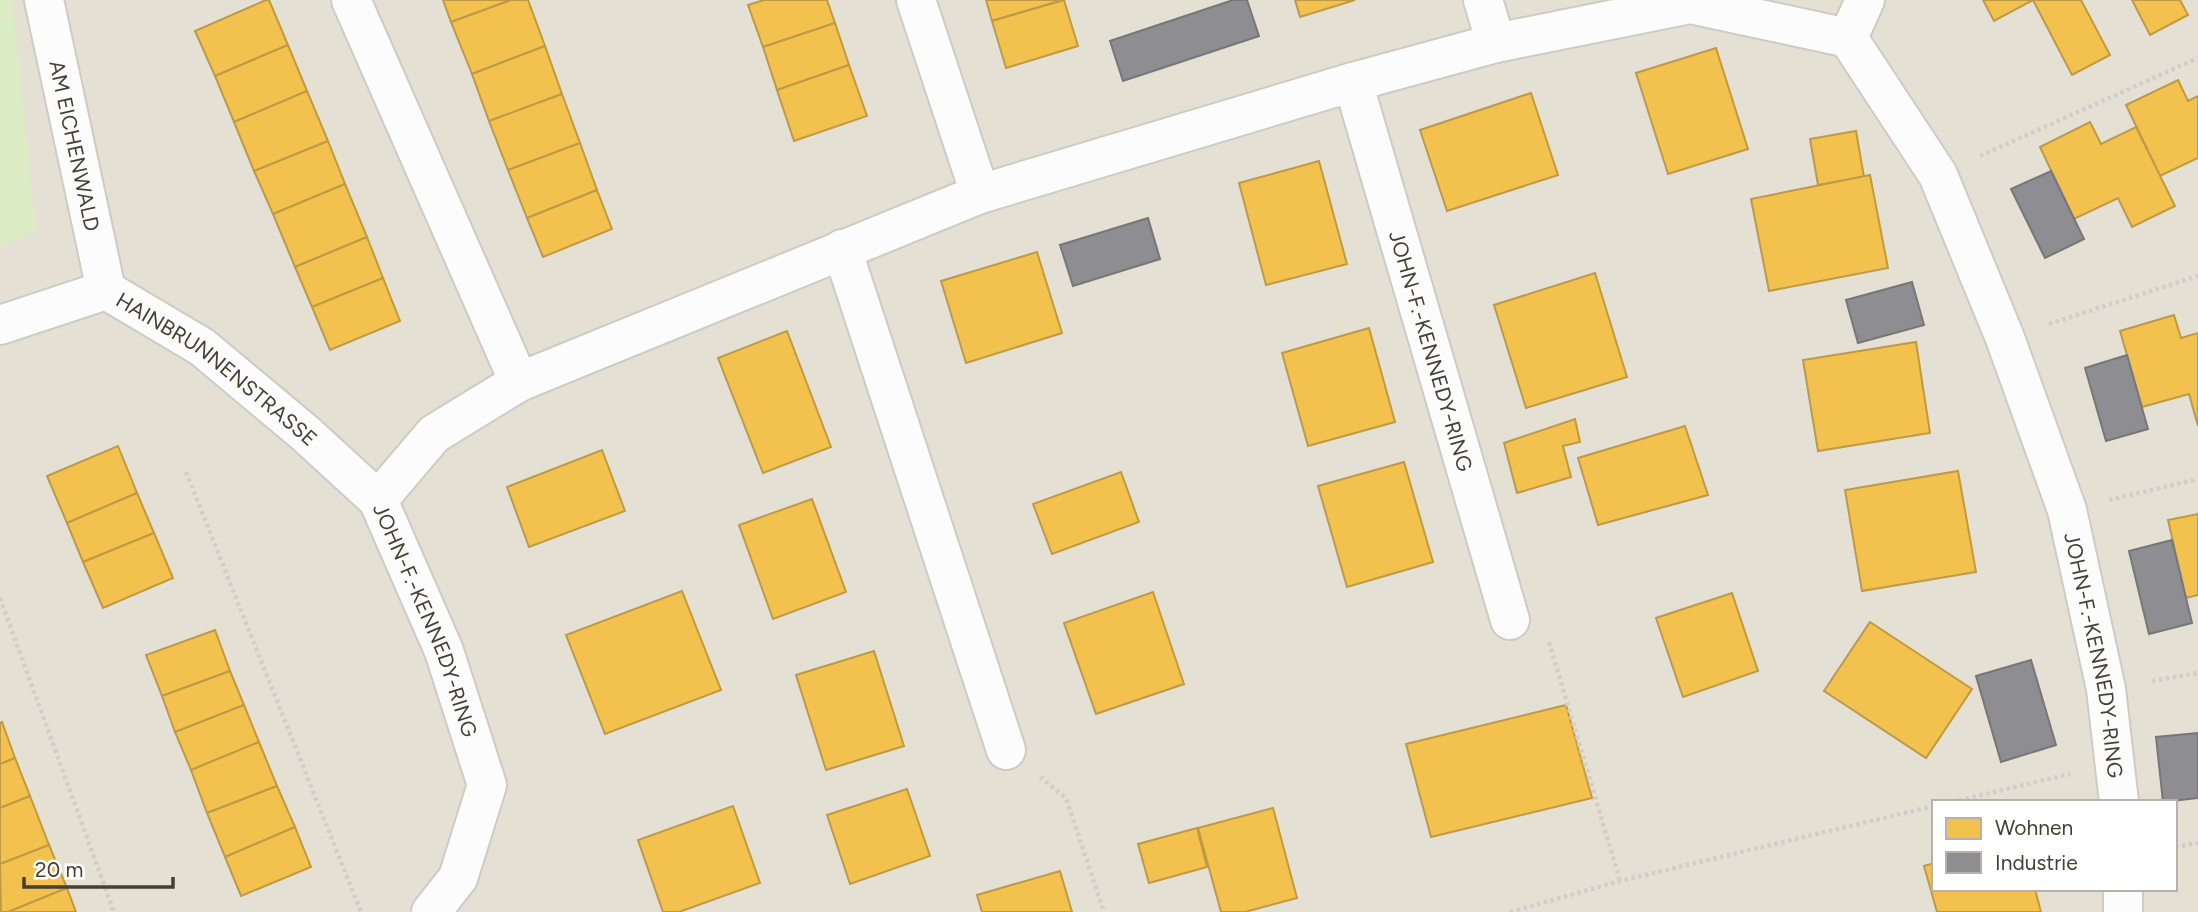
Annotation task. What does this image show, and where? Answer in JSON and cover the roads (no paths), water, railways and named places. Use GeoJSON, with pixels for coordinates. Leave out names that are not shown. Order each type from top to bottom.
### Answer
{"type":"FeatureCollection","features":[{"type":"Feature","properties":{"kind":"street","name":"AM EICHENWALD"},"geometry":{"type":"LineString","coordinates":[[44,0],[106,290]]}},
{"type":"Feature","properties":{"kind":"street"},"geometry":{"type":"LineString","coordinates":[[351,0],[519,382]]}},
{"type":"Feature","properties":{"kind":"street"},"geometry":{"type":"LineString","coordinates":[[916,0],[980,194]]}},
{"type":"Feature","properties":{"kind":"street"},"geometry":{"type":"LineString","coordinates":[[1483,0],[1496,43]]}},
{"type":"Feature","properties":{"kind":"street"},"geometry":{"type":"LineString","coordinates":[[1848,38],[1865,0]]}},
{"type":"Feature","properties":{"kind":"street","name":"JOHN-F.-KENNEDY-RING"},"geometry":{"type":"LineString","coordinates":[[431,912],[458,878],[487,785],[444,651],[378,500],[434,434],[519,382],[980,194],[1353,82],[1496,43],[1690,4],[1848,38],[1937,175],[2005,338],[2067,510],[2106,689],[2119,800]]}},
{"type":"Feature","properties":{"kind":"street","name":"JOHN-F.-KENNEDY-RING"},"geometry":{"type":"LineString","coordinates":[[1353,82],[1510,620]]}},
{"type":"Feature","properties":{"kind":"street"},"geometry":{"type":"LineString","coordinates":[[842,249],[1006,750]]}},
{"type":"Feature","properties":{"kind":"street","name":"HAINBRUNNENSTRASSE"},"geometry":{"type":"LineString","coordinates":[[0,325],[106,290],[202,346],[306,434],[378,500]]}},
{"type":"Feature","properties":{"kind":"street"},"geometry":{"type":"LineString","coordinates":[[2123,891],[2123,912]]}}]}
